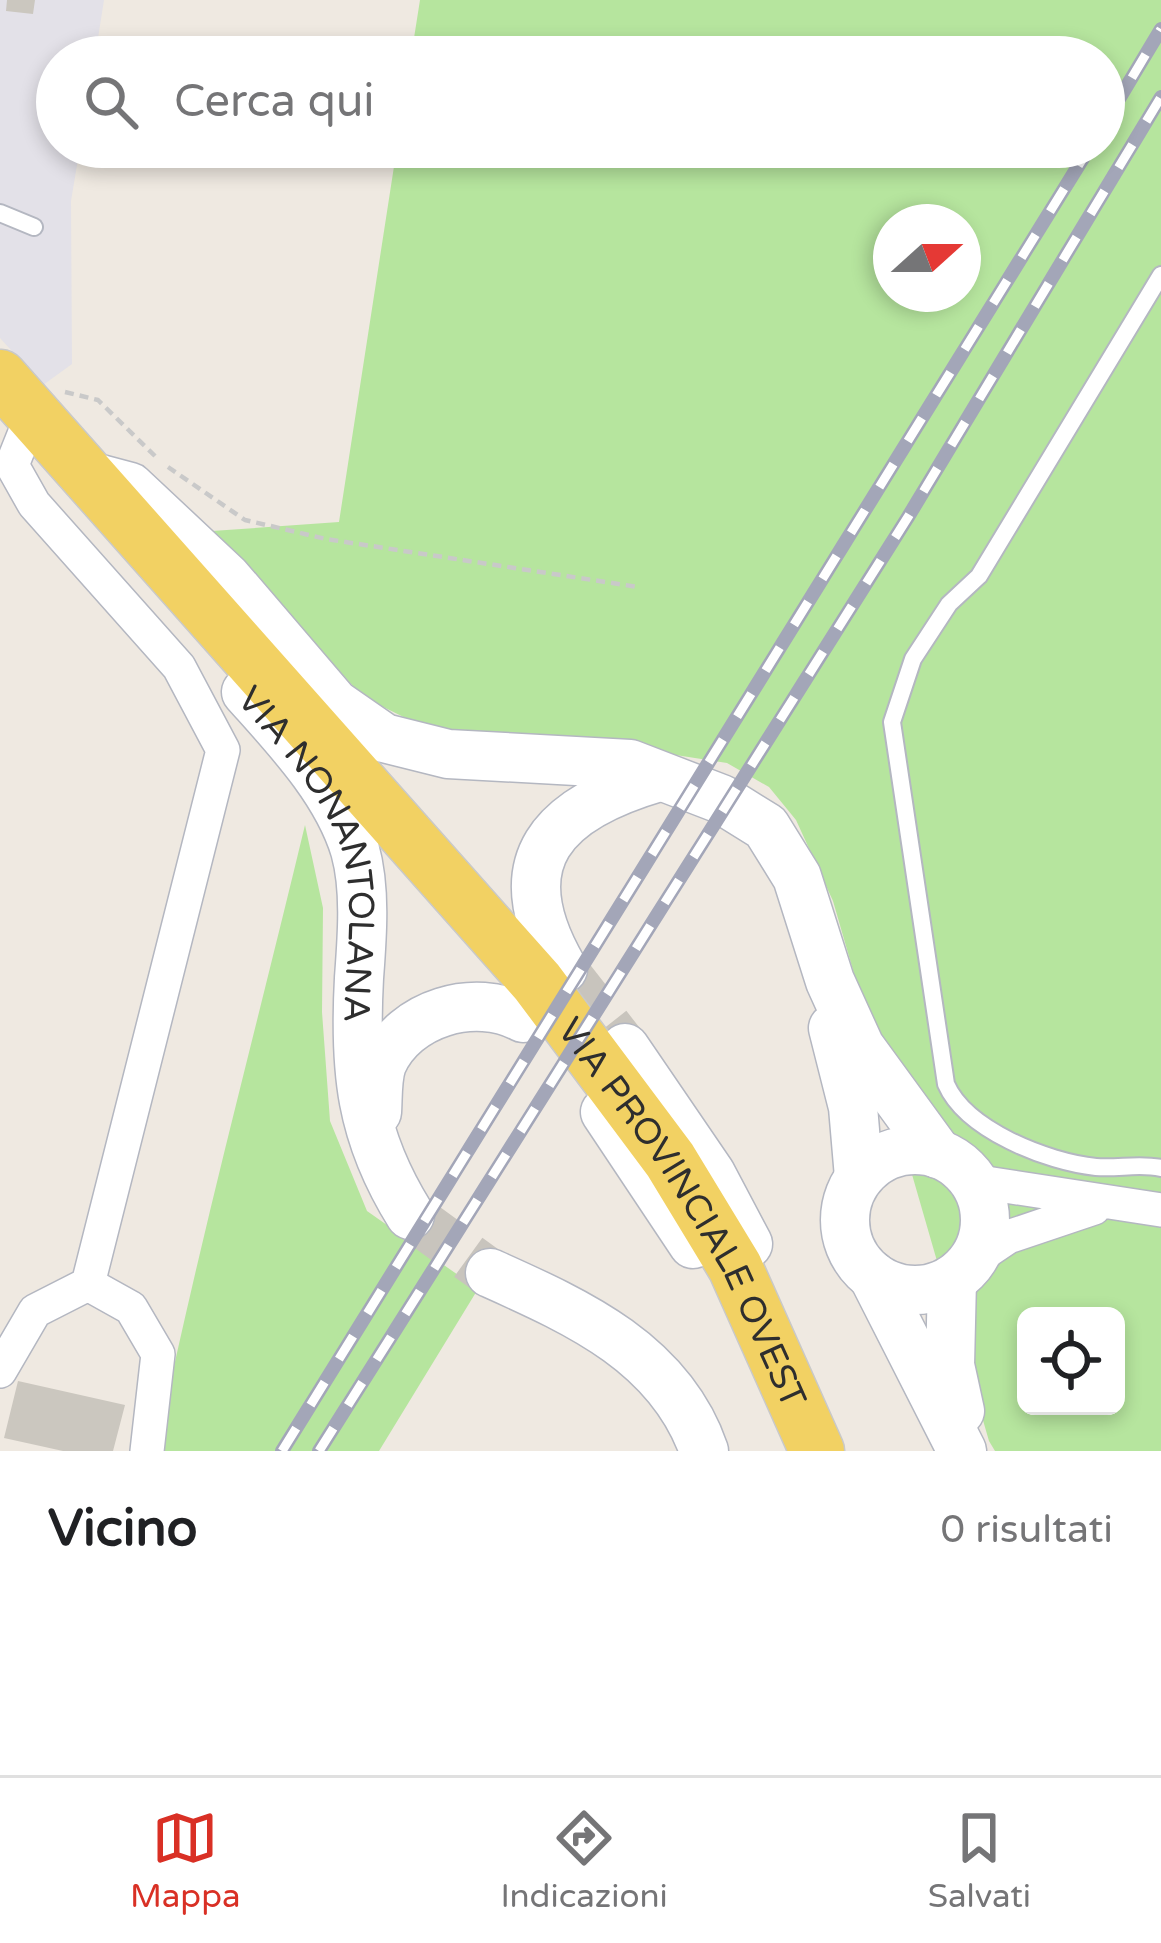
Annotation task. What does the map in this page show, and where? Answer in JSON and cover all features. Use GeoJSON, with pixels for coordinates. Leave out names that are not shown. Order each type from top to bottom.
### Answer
{"type":"FeatureCollection","features":[{"type":"Feature","properties":{"kind":"main road","name":"VIA NONANTOLANA"},"geometry":{"type":"LineString","coordinates":[[16,396],[541,990],[481,1007],[442,1011],[401,1034],[380,1067],[374,1147]]}},
{"type":"Feature","properties":{"kind":"main road","name":"VIA NONANTOLANA"},"geometry":{"type":"LineString","coordinates":[[90,476],[130,487],[227,578],[335,704],[384,738],[448,754],[630,764],[722,799],[766,826],[796,877],[830,981],[860,1047],[956,1167],[985,1222],[962,1271],[950,1365],[965,1451]]}},
{"type":"Feature","properties":{"kind":"main road","name":"VIA NONANTOLANA"},"geometry":{"type":"LineString","coordinates":[[90,476],[128,554],[317,777],[343,820],[356,853],[362,934],[359,1094],[374,1147],[410,1215]]}},
{"type":"Feature","properties":{"kind":"main road"},"geometry":{"type":"LineString","coordinates":[[541,990],[543,935],[534,895],[539,860],[561,824],[586,803],[659,777]]}},
{"type":"Feature","properties":{"kind":"main road","name":"VIA NONANTOLANA"},"geometry":{"type":"LineString","coordinates":[[830,981],[833,1030],[853,1108],[859,1177],[844,1218],[857,1260],[873,1276],[965,1451]]}},
{"type":"Feature","properties":{"kind":"main road","name":"VIA PROVINCIALE OVEST"},"geometry":{"type":"LineString","coordinates":[[541,990],[670,1160],[735,1267],[818,1451]]}},
{"type":"Feature","properties":{"kind":"main road"},"geometry":{"type":"LineString","coordinates":[[625,1048],[711,1174],[764,1275],[788,1343],[795,1396]]}},
{"type":"Feature","properties":{"kind":"main road"},"geometry":{"type":"LineString","coordinates":[[578,1073],[704,1261],[764,1368],[795,1396]]}},
{"type":"Feature","properties":{"kind":"main road"},"geometry":{"type":"LineString","coordinates":[[859,1177],[895,1153],[956,1167]]}},
{"type":"Feature","properties":{"kind":"main road"},"geometry":{"type":"LineString","coordinates":[[873,1276],[912,1290],[962,1271]]}},
{"type":"Feature","properties":{"kind":"main road"},"geometry":{"type":"LineString","coordinates":[[490,1273],[622,1339],[664,1381],[704,1451]]}},
{"type":"Feature","properties":{"kind":"street"},"geometry":{"type":"LineString","coordinates":[[0,1371],[35,1311],[88,1284],[223,750],[179,667],[34,504],[11,465],[16,396]]}},
{"type":"Feature","properties":{"kind":"street"},"geometry":{"type":"LineString","coordinates":[[956,1167],[1107,1205],[1161,1210]]}},
{"type":"Feature","properties":{"kind":"street"},"geometry":{"type":"LineString","coordinates":[[962,1271],[1051,1218],[1107,1205]]}},
{"type":"Feature","properties":{"kind":"street"},"geometry":{"type":"LineString","coordinates":[[88,1284],[131,1308],[158,1354],[147,1451]]}},
{"type":"Feature","properties":{"kind":"lane"},"geometry":{"type":"LineString","coordinates":[[0,213],[34,227]]}},
{"type":"Feature","properties":{"kind":"lane"},"geometry":{"type":"LineString","coordinates":[[1161,275],[979,576],[949,604],[914,658],[892,722],[946,1084],[956,1107],[1034,1149],[1096,1167],[1161,1168]]}},
{"type":"Feature","properties":{"kind":"path"},"geometry":{"type":"LineString","coordinates":[[16,396],[85,393],[166,466],[245,520],[326,539],[638,587]]}},
{"type":"Feature","properties":{"kind":"shaded area"},"geometry":{"type":"Polygon","coordinates":[[[0,0],[104,0],[98,36],[36,36],[36,168],[76,168],[71,201],[72,364],[43,385],[0,338],[0,0]]]}},
{"type":"Feature","properties":{"kind":"green space"},"geometry":{"type":"Polygon","coordinates":[[[420,0],[1161,0],[1161,1451],[995,1451],[989,1441],[833,901],[796,820],[769,787],[727,763],[573,739],[432,731],[363,697],[212,531],[339,522],[394,168],[1125,168],[1125,36],[414,36],[420,0]]]}},
{"type":"Feature","properties":{"kind":"green space"},"geometry":{"type":"Polygon","coordinates":[[[305,825],[323,908],[322,1012],[330,1121],[367,1211],[478,1289],[379,1451],[156,1451],[209,1216],[305,825]]]}},
{"type":"Feature","properties":{"kind":"building"},"geometry":{"type":"Polygon","coordinates":[[[7,0],[35,0],[33,14],[6,11],[7,0]]]}},
{"type":"Feature","properties":{"kind":"building"},"geometry":{"type":"Polygon","coordinates":[[[18,1381],[125,1405],[113,1451],[63,1451],[4,1438],[18,1381]]]}},
{"type":"Feature","properties":{"kind":"tunnel"},"geometry":{"type":"LineString","coordinates":[[563,969],[625,1048]]}},
{"type":"Feature","properties":{"kind":"tunnel"},"geometry":{"type":"LineString","coordinates":[[410,1215],[490,1273]]}},
{"type":"Feature","properties":{"kind":"railway"},"geometry":{"type":"LineString","coordinates":[[1125,89],[1161,29]]}},
{"type":"Feature","properties":{"kind":"railway"},"geometry":{"type":"LineString","coordinates":[[1125,157],[1161,97]]}},
{"type":"Feature","properties":{"kind":"railway"},"geometry":{"type":"LineString","coordinates":[[282,1451],[1077,168]]}},
{"type":"Feature","properties":{"kind":"railway"},"geometry":{"type":"LineString","coordinates":[[319,1451],[908,517],[1118,168]]}}]}
